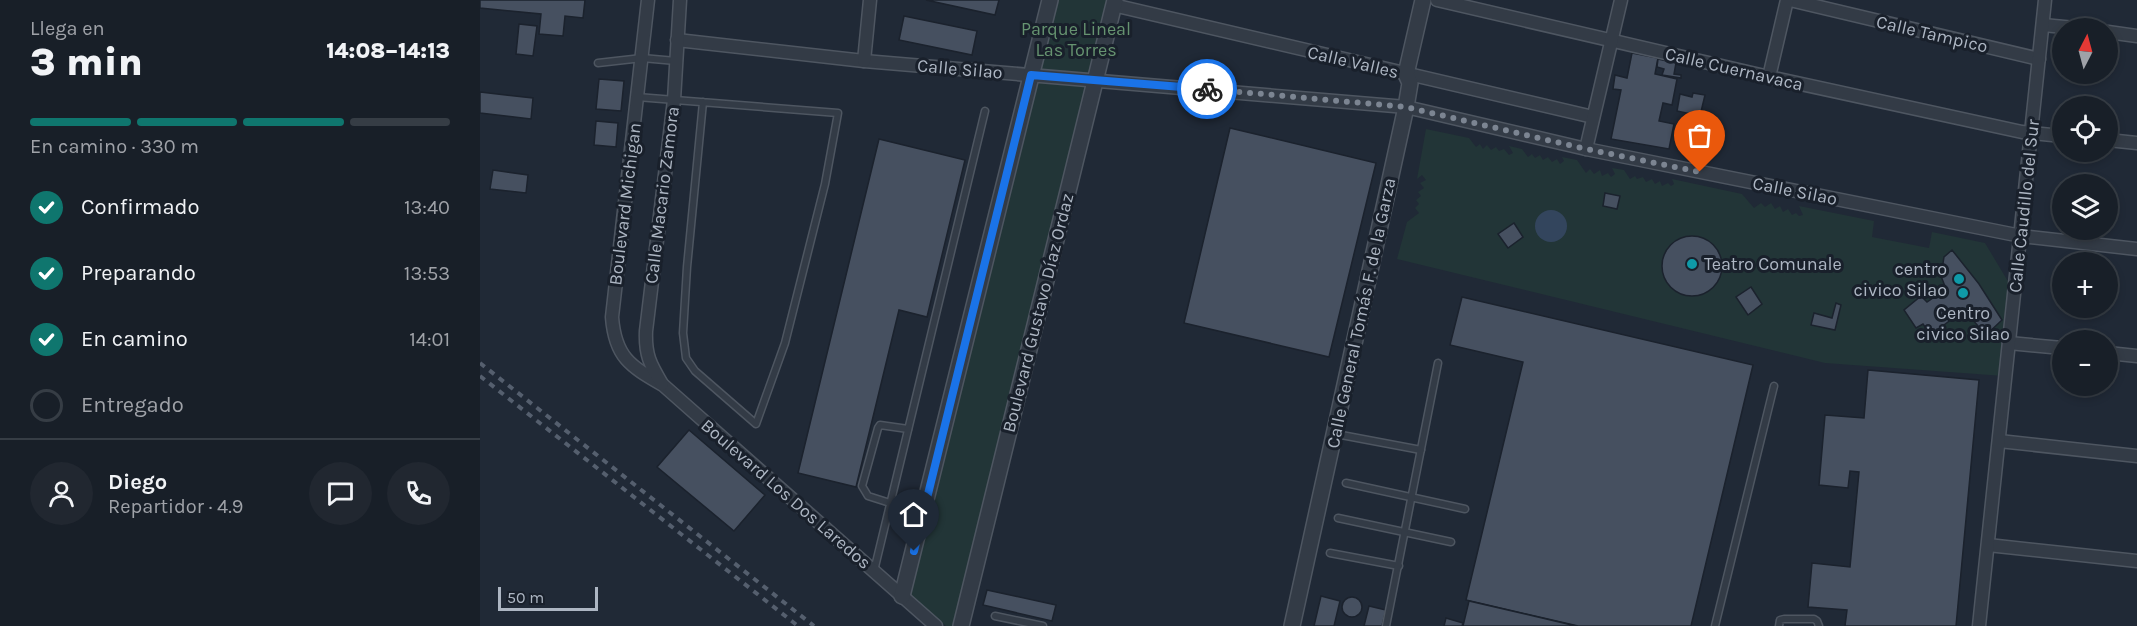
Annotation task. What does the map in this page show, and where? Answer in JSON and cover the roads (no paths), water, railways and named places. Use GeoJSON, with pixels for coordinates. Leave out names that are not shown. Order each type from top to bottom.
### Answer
{"type":"FeatureCollection","features":[{"type":"Feature","properties":{"kind":"street","name":"Boulevard Michigan"},"geometry":{"type":"LineString","coordinates":[[648,0],[612,317],[614,339],[632,364],[663,385]]}},
{"type":"Feature","properties":{"kind":"street","name":"Calle Macario Zamora"},"geometry":{"type":"LineString","coordinates":[[663,385],[650,363],[646,348],[646,331],[674,100],[680,0]]}},
{"type":"Feature","properties":{"kind":"street"},"geometry":{"type":"LineString","coordinates":[[864,60],[870,0]]}},
{"type":"Feature","properties":{"kind":"street"},"geometry":{"type":"LineString","coordinates":[[902,596],[1050,0]]}},
{"type":"Feature","properties":{"kind":"street","name":"Calle General Tomás F. de la Garza"},"geometry":{"type":"LineString","coordinates":[[1292,626],[1406,107],[1410,83],[1406,74],[1423,0]]}},
{"type":"Feature","properties":{"kind":"street","name":"Calle Cuernavaca"},"geometry":{"type":"LineString","coordinates":[[1437,0],[1769,77],[2011,130],[2052,135]]}},
{"type":"Feature","properties":{"kind":"street"},"geometry":{"type":"LineString","coordinates":[[1586,149],[1621,0]]}},
{"type":"Feature","properties":{"kind":"street"},"geometry":{"type":"LineString","coordinates":[[1769,77],[1788,0]]}},
{"type":"Feature","properties":{"kind":"street","name":"Calle Tampico"},"geometry":{"type":"LineString","coordinates":[[1788,0],[2039,59]]}},
{"type":"Feature","properties":{"kind":"street","name":"Calle Caudillo del Sur"},"geometry":{"type":"LineString","coordinates":[[1979,626],[2046,0]]}},
{"type":"Feature","properties":{"kind":"street","name":"Calle Valles"},"geometry":{"type":"LineString","coordinates":[[1114,2],[1406,74],[1593,117]]}},
{"type":"Feature","properties":{"kind":"street","name":"Boulevard Gustavo Díaz Ordaz"},"geometry":{"type":"LineString","coordinates":[[961,626],[1114,2]]}},
{"type":"Feature","properties":{"kind":"street"},"geometry":{"type":"LineString","coordinates":[[2043,25],[2052,26]]}},
{"type":"Feature","properties":{"kind":"street"},"geometry":{"type":"LineString","coordinates":[[2118,33],[2137,36]]}},
{"type":"Feature","properties":{"kind":"street","name":"Calle Silao"},"geometry":{"type":"LineString","coordinates":[[677,40],[864,60],[1406,107],[1586,149],[2021,236],[2137,249]]}},
{"type":"Feature","properties":{"kind":"street"},"geometry":{"type":"LineString","coordinates":[[2118,141],[2137,143]]}},
{"type":"Feature","properties":{"kind":"street"},"geometry":{"type":"LineString","coordinates":[[2009,343],[2052,347]]}},
{"type":"Feature","properties":{"kind":"street"},"geometry":{"type":"LineString","coordinates":[[2118,354],[2137,356]]}},
{"type":"Feature","properties":{"kind":"street","name":"Boulevard Los Dos Laredos"},"geometry":{"type":"LineString","coordinates":[[663,385],[936,626]]}},
{"type":"Feature","properties":{"kind":"street"},"geometry":{"type":"LineString","coordinates":[[1999,441],[2137,456]]}},
{"type":"Feature","properties":{"kind":"street"},"geometry":{"type":"LineString","coordinates":[[1988,545],[2137,561]]}},
{"type":"Feature","properties":{"kind":"lane"},"geometry":{"type":"LineString","coordinates":[[598,63],[642,58],[676,61]]}},
{"type":"Feature","properties":{"kind":"lane"},"geometry":{"type":"LineString","coordinates":[[637,97],[703,102],[838,113],[825,184],[785,343],[756,424],[695,371],[686,358],[683,333],[687,267],[703,102]]}},
{"type":"Feature","properties":{"kind":"lane"},"geometry":{"type":"LineString","coordinates":[[874,571],[985,111]]}},
{"type":"Feature","properties":{"kind":"lane"},"geometry":{"type":"LineString","coordinates":[[1386,626],[1438,363]]}},
{"type":"Feature","properties":{"kind":"lane"},"geometry":{"type":"LineString","coordinates":[[1715,626],[1774,386]]}},
{"type":"Feature","properties":{"kind":"lane"},"geometry":{"type":"LineString","coordinates":[[890,503],[868,496],[862,486],[878,428],[885,425],[908,429]]}},
{"type":"Feature","properties":{"kind":"lane"},"geometry":{"type":"LineString","coordinates":[[1335,434],[1421,450]]}},
{"type":"Feature","properties":{"kind":"lane"},"geometry":{"type":"LineString","coordinates":[[1346,483],[1465,509]]}},
{"type":"Feature","properties":{"kind":"lane"},"geometry":{"type":"LineString","coordinates":[[1338,518],[1451,542]]}},
{"type":"Feature","properties":{"kind":"lane"},"geometry":{"type":"LineString","coordinates":[[1330,553],[1399,566]]}},
{"type":"Feature","properties":{"kind":"lane"},"geometry":{"type":"LineString","coordinates":[[995,616],[1043,626]]}},
{"type":"Feature","properties":{"kind":"lane"},"geometry":{"type":"LineString","coordinates":[[1779,626],[1780,620],[1784,619],[1814,619],[1819,626]]}},
{"type":"Feature","properties":{"kind":"water"},"geometry":{"type":"Polygon","coordinates":[[[1551,210],[1562,215],[1567,226],[1562,237],[1551,242],[1540,237],[1535,226],[1540,215],[1551,210]]]}},
{"type":"Feature","properties":{"kind":"railway"},"geometry":{"type":"LineString","coordinates":[[480,363],[814,626]]}},
{"type":"Feature","properties":{"kind":"railway"},"geometry":{"type":"LineString","coordinates":[[480,376],[798,626]]}},
{"type":"Feature","properties":{"kind":"place","name":"Teatro Comunale"},"geometry":{"type":"Point","coordinates":[1692,264]}},
{"type":"Feature","properties":{"kind":"place","name":"centro civico Silao"},"geometry":{"type":"Point","coordinates":[1959,279]}},
{"type":"Feature","properties":{"kind":"place","name":"Centro civico Silao"},"geometry":{"type":"Point","coordinates":[1963,293]}},
{"type":"Feature","properties":{"kind":"park label","name":"Parque Lineal Las Torres"},"geometry":{"type":"Point","coordinates":[1076,39]}}]}
